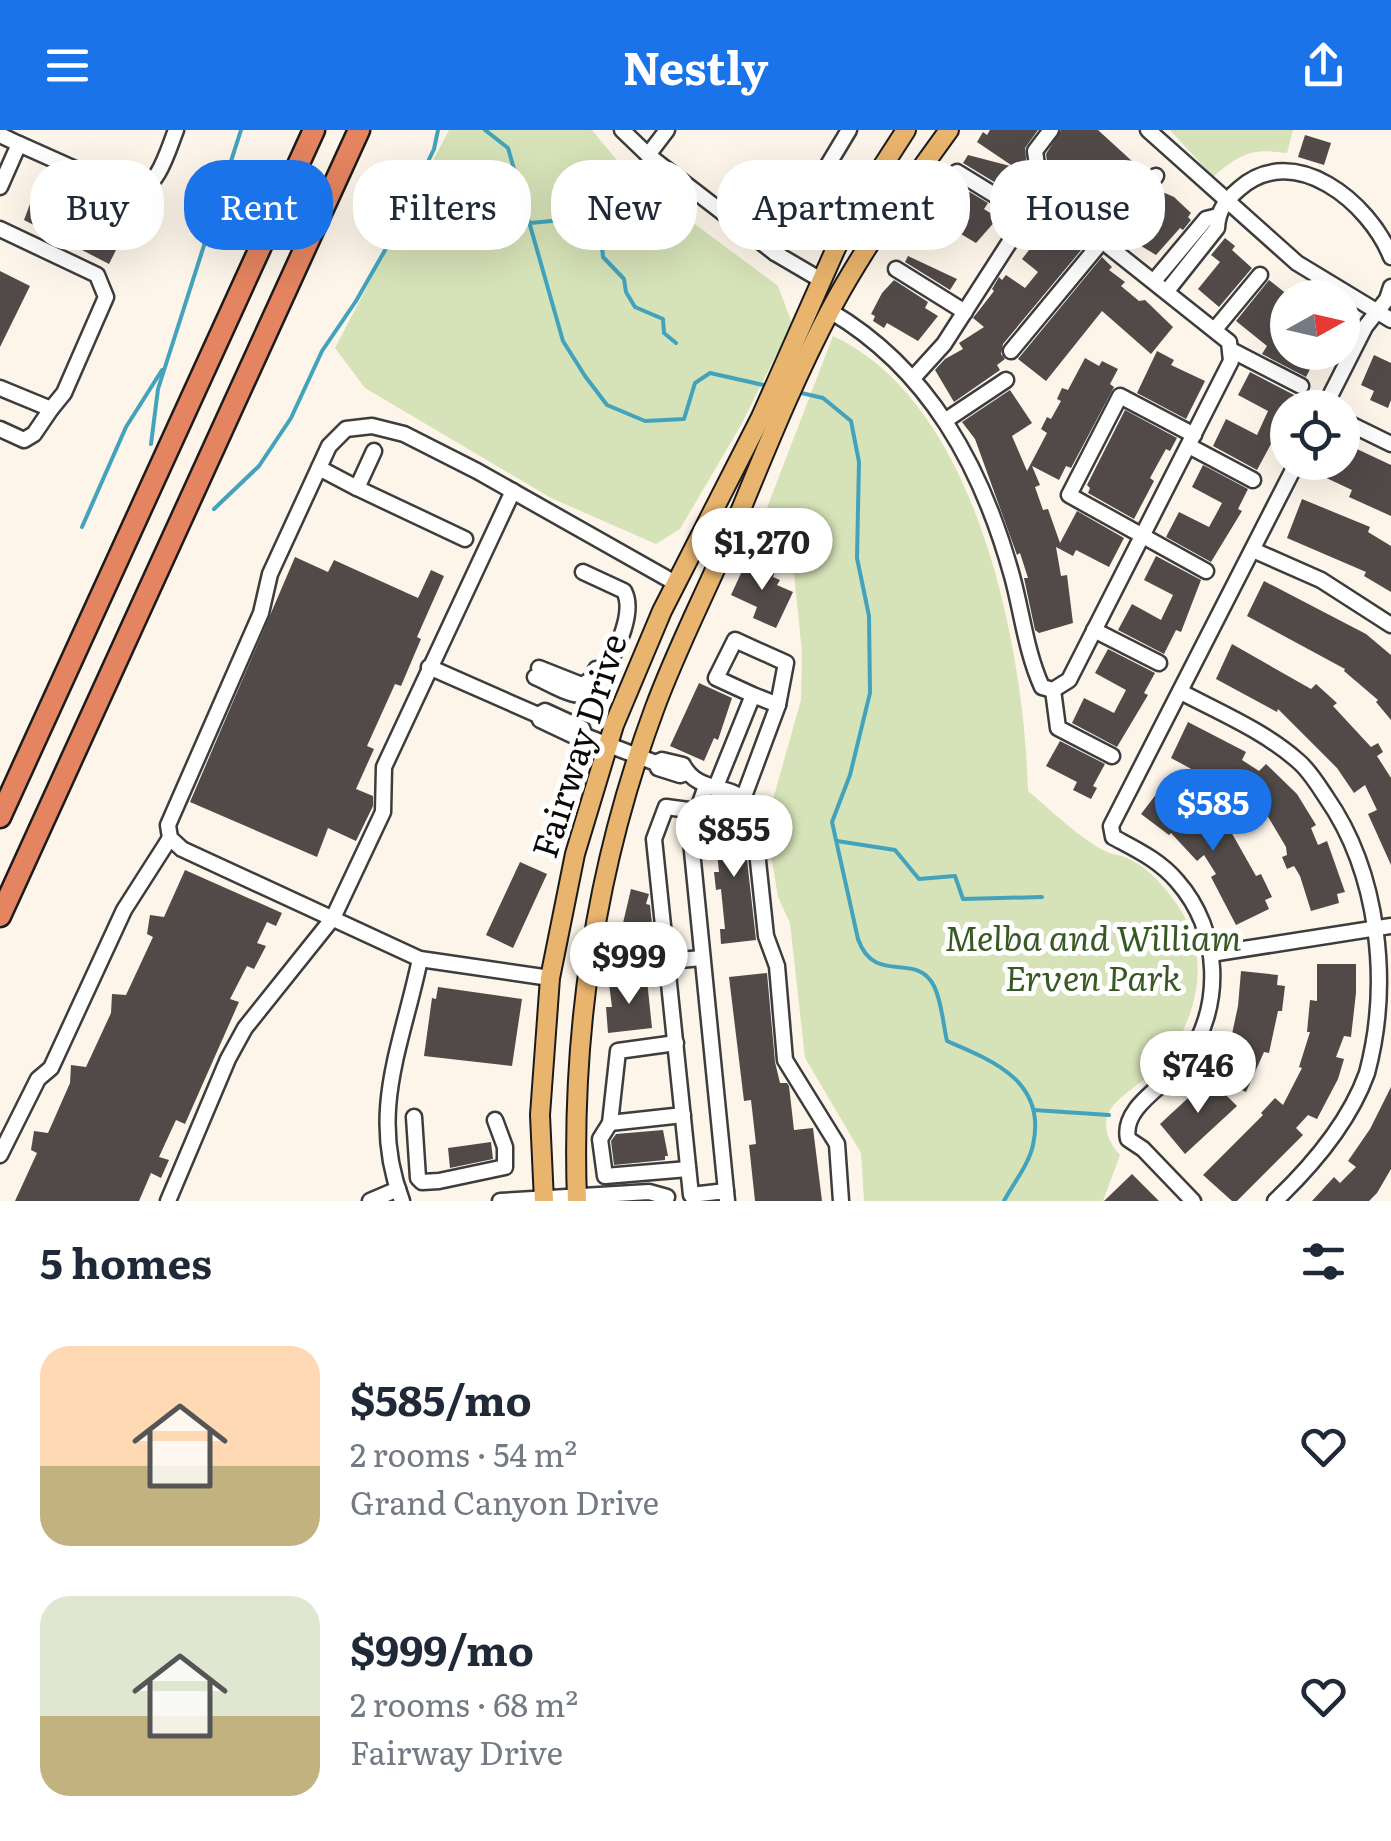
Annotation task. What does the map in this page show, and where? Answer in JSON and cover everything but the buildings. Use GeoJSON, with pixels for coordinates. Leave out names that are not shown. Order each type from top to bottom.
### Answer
{"type":"FeatureCollection","features":[{"type":"Feature","properties":{"kind":"highway"},"geometry":{"type":"LineString","coordinates":[[0,817],[314,130]]}},
{"type":"Feature","properties":{"kind":"highway"},"geometry":{"type":"LineString","coordinates":[[0,916],[359,130]]}},
{"type":"Feature","properties":{"kind":"main road","name":"Fairway Drive"},"geometry":{"type":"LineString","coordinates":[[577,1199],[576,1091],[590,955],[606,874],[647,760],[667,677],[769,420],[801,351],[821,280],[858,207],[906,130]]}},
{"type":"Feature","properties":{"kind":"main road","name":"Fairway Drive"},"geometry":{"type":"LineString","coordinates":[[801,351],[830,311],[901,193],[949,130]]}},
{"type":"Feature","properties":{"kind":"main road","name":"Fairway Drive"},"geometry":{"type":"LineString","coordinates":[[544,1199],[540,1116],[550,978],[575,854],[608,746],[652,634],[769,420]]}},
{"type":"Feature","properties":{"kind":"street"},"geometry":{"type":"LineString","coordinates":[[0,135],[133,195],[144,191],[158,174],[176,130]]}},
{"type":"Feature","properties":{"kind":"street"},"geometry":{"type":"LineString","coordinates":[[622,130],[648,155],[775,253],[821,280]]}},
{"type":"Feature","properties":{"kind":"street"},"geometry":{"type":"LineString","coordinates":[[648,155],[667,130]]}},
{"type":"Feature","properties":{"kind":"street"},"geometry":{"type":"LineString","coordinates":[[775,253],[849,130]]}},
{"type":"Feature","properties":{"kind":"street"},"geometry":{"type":"LineString","coordinates":[[1036,160],[1035,151],[1051,130]]}},
{"type":"Feature","properties":{"kind":"street"},"geometry":{"type":"LineString","coordinates":[[1148,130],[1221,209],[1296,263],[1391,320]]}},
{"type":"Feature","properties":{"kind":"street"},"geometry":{"type":"LineString","coordinates":[[0,186],[19,144]]}},
{"type":"Feature","properties":{"kind":"street"},"geometry":{"type":"LineString","coordinates":[[1154,281],[1206,219],[1248,181],[1266,174],[1309,175],[1358,206],[1383,236],[1391,257]]}},
{"type":"Feature","properties":{"kind":"street"},"geometry":{"type":"LineString","coordinates":[[1167,291],[1217,228],[1221,209]]}},
{"type":"Feature","properties":{"kind":"street"},"geometry":{"type":"LineString","coordinates":[[0,229],[97,274],[106,297],[64,393],[34,434],[24,440],[0,429]]}},
{"type":"Feature","properties":{"kind":"street"},"geometry":{"type":"LineString","coordinates":[[914,377],[944,344],[1005,250]]}},
{"type":"Feature","properties":{"kind":"street"},"geometry":{"type":"LineString","coordinates":[[1011,352],[1096,250]]}},
{"type":"Feature","properties":{"kind":"street"},"geometry":{"type":"LineString","coordinates":[[1053,690],[1069,680],[1231,361],[1229,342],[1216,328],[1114,250]]}},
{"type":"Feature","properties":{"kind":"street"},"geometry":{"type":"LineString","coordinates":[[896,268],[965,312]]}},
{"type":"Feature","properties":{"kind":"street"},"geometry":{"type":"LineString","coordinates":[[1216,328],[1260,275]]}},
{"type":"Feature","properties":{"kind":"street"},"geometry":{"type":"LineString","coordinates":[[1334,390],[1391,287]]}},
{"type":"Feature","properties":{"kind":"street"},"geometry":{"type":"LineString","coordinates":[[830,311],[865,332],[914,377],[946,420],[986,499],[1006,552],[1033,668],[1042,686],[1053,690]]}},
{"type":"Feature","properties":{"kind":"street"},"geometry":{"type":"LineString","coordinates":[[1232,351],[1301,386]]}},
{"type":"Feature","properties":{"kind":"street"},"geometry":{"type":"LineString","coordinates":[[946,420],[1006,380]]}},
{"type":"Feature","properties":{"kind":"street"},"geometry":{"type":"LineString","coordinates":[[0,388],[51,409]]}},
{"type":"Feature","properties":{"kind":"street"},"geometry":{"type":"LineString","coordinates":[[1206,571],[1069,496],[1120,396],[1254,480]]}},
{"type":"Feature","properties":{"kind":"street"},"geometry":{"type":"LineString","coordinates":[[550,978],[420,958],[182,848],[167,832],[175,804],[261,613],[270,574],[318,468],[337,434],[354,426],[404,434],[677,584]]}},
{"type":"Feature","properties":{"kind":"street"},"geometry":{"type":"LineString","coordinates":[[1360,429],[1391,444]]}},
{"type":"Feature","properties":{"kind":"street"},"geometry":{"type":"LineString","coordinates":[[357,488],[374,452]]}},
{"type":"Feature","properties":{"kind":"street"},"geometry":{"type":"LineString","coordinates":[[318,468],[465,539]]}},
{"type":"Feature","properties":{"kind":"street"},"geometry":{"type":"LineString","coordinates":[[1193,1201],[1143,1149],[1128,1139],[1126,1129],[1130,1117],[1169,1081],[1198,1041],[1214,978],[1207,932],[1176,879],[1111,832],[1114,816],[1288,480]]}},
{"type":"Feature","properties":{"kind":"street"},"geometry":{"type":"LineString","coordinates":[[168,1201],[245,1028],[333,918],[383,812],[384,768],[513,492]]}},
{"type":"Feature","properties":{"kind":"street"},"geometry":{"type":"LineString","coordinates":[[1254,550],[1321,580],[1391,625]]}},
{"type":"Feature","properties":{"kind":"street"},"geometry":{"type":"LineString","coordinates":[[537,673],[578,696],[593,693],[624,632],[629,605],[624,591],[583,572]]}},
{"type":"Feature","properties":{"kind":"street"},"geometry":{"type":"LineString","coordinates":[[1094,630],[1159,664]]}},
{"type":"Feature","properties":{"kind":"street"},"geometry":{"type":"LineString","coordinates":[[744,798],[778,706],[786,664],[735,640],[716,678],[778,706]]}},
{"type":"Feature","properties":{"kind":"street"},"geometry":{"type":"LineString","coordinates":[[429,667],[538,715],[540,720],[578,738],[585,736],[658,768],[680,776],[686,773],[710,787],[744,798],[753,814],[766,936],[777,966],[785,1060],[837,1144],[841,1201]]}},
{"type":"Feature","properties":{"kind":"street"},"geometry":{"type":"LineString","coordinates":[[1053,690],[1058,728],[1112,756]]}},
{"type":"Feature","properties":{"kind":"street"},"geometry":{"type":"LineString","coordinates":[[1180,692],[1261,734],[1299,761],[1340,817],[1362,860],[1384,927],[1378,1026],[1367,1073],[1331,1140],[1275,1201]]}},
{"type":"Feature","properties":{"kind":"street"},"geometry":{"type":"LineString","coordinates":[[500,1201],[649,1192],[663,1199],[726,1196],[690,831],[696,811],[753,696]]}},
{"type":"Feature","properties":{"kind":"street"},"geometry":{"type":"LineString","coordinates":[[692,1198],[654,839],[666,807],[696,811]]}},
{"type":"Feature","properties":{"kind":"street"},"geometry":{"type":"LineString","coordinates":[[0,1155],[38,1080],[51,1068],[124,910],[170,838]]}},
{"type":"Feature","properties":{"kind":"street"},"geometry":{"type":"LineString","coordinates":[[1211,954],[1384,927]]}},
{"type":"Feature","properties":{"kind":"street"},"geometry":{"type":"LineString","coordinates":[[590,955],[668,962],[702,958]]}},
{"type":"Feature","properties":{"kind":"street"},"geometry":{"type":"LineString","coordinates":[[370,1201],[400,1195],[388,1151],[387,1095],[420,958]]}},
{"type":"Feature","properties":{"kind":"street"},"geometry":{"type":"LineString","coordinates":[[676,1043],[618,1051],[610,1122],[600,1139],[606,1176],[688,1169]]}},
{"type":"Feature","properties":{"kind":"street"},"geometry":{"type":"LineString","coordinates":[[610,1122],[682,1114]]}},
{"type":"Feature","properties":{"kind":"street"},"geometry":{"type":"LineString","coordinates":[[414,1117],[418,1178],[430,1182],[505,1167],[504,1147],[495,1120]]}},
{"type":"Feature","properties":{"kind":"green space"},"geometry":{"type":"Polygon","coordinates":[[[449,130],[592,130],[617,160],[551,160],[551,250],[697,250],[697,226],[717,241],[717,250],[730,250],[778,286],[792,323],[741,425],[680,529],[656,544],[551,498],[365,388],[335,348],[386,250],[531,250],[531,160],[433,160],[449,130]]]}},
{"type":"Feature","properties":{"kind":"green space"},"geometry":{"type":"Polygon","coordinates":[[[1170,130],[1293,130],[1287,153],[1247,154],[1213,177],[1170,130]]]}},
{"type":"Feature","properties":{"kind":"green space","name":"Melba and William Erven Park"},"geometry":{"type":"Polygon","coordinates":[[[833,336],[883,369],[924,415],[957,472],[983,535],[1003,602],[1016,669],[1028,791],[1087,840],[1150,873],[1173,899],[1189,926],[1198,968],[1191,1010],[1172,1050],[1108,1113],[1107,1132],[1120,1155],[1103,1201],[864,1201],[861,1153],[805,1058],[790,923],[778,897],[766,824],[801,700],[802,653],[794,573],[750,552],[833,336]]]}},
{"type":"Feature","properties":{"kind":"waterway"},"geometry":{"type":"LineString","coordinates":[[151,444],[158,389],[241,130]]}},
{"type":"Feature","properties":{"kind":"waterway"},"geometry":{"type":"LineString","coordinates":[[214,509],[259,466],[291,418],[322,351],[388,245],[434,149],[438,130]]}},
{"type":"Feature","properties":{"kind":"waterway"},"geometry":{"type":"LineString","coordinates":[[485,130],[508,148],[563,341],[607,405],[645,421],[684,419],[695,383],[710,373],[768,386]]}},
{"type":"Feature","properties":{"kind":"waterway"},"geometry":{"type":"LineString","coordinates":[[531,223],[585,218],[601,236],[603,257],[624,279],[635,307],[663,319],[664,333],[676,343]]}},
{"type":"Feature","properties":{"kind":"waterway"},"geometry":{"type":"LineString","coordinates":[[82,527],[126,427],[162,370]]}},
{"type":"Feature","properties":{"kind":"waterway"},"geometry":{"type":"LineString","coordinates":[[797,392],[823,398],[851,421],[859,462],[857,558],[869,616],[870,693],[850,775],[832,822],[858,939],[875,962],[917,970],[926,976],[939,999],[947,1041],[999,1066],[1024,1090],[1035,1123],[1033,1145],[1004,1201]]}},
{"type":"Feature","properties":{"kind":"waterway"},"geometry":{"type":"LineString","coordinates":[[837,841],[895,850],[919,879],[955,876],[963,899],[1042,897]]}},
{"type":"Feature","properties":{"kind":"waterway"},"geometry":{"type":"LineString","coordinates":[[1034,1110],[1109,1115]]}}]}
